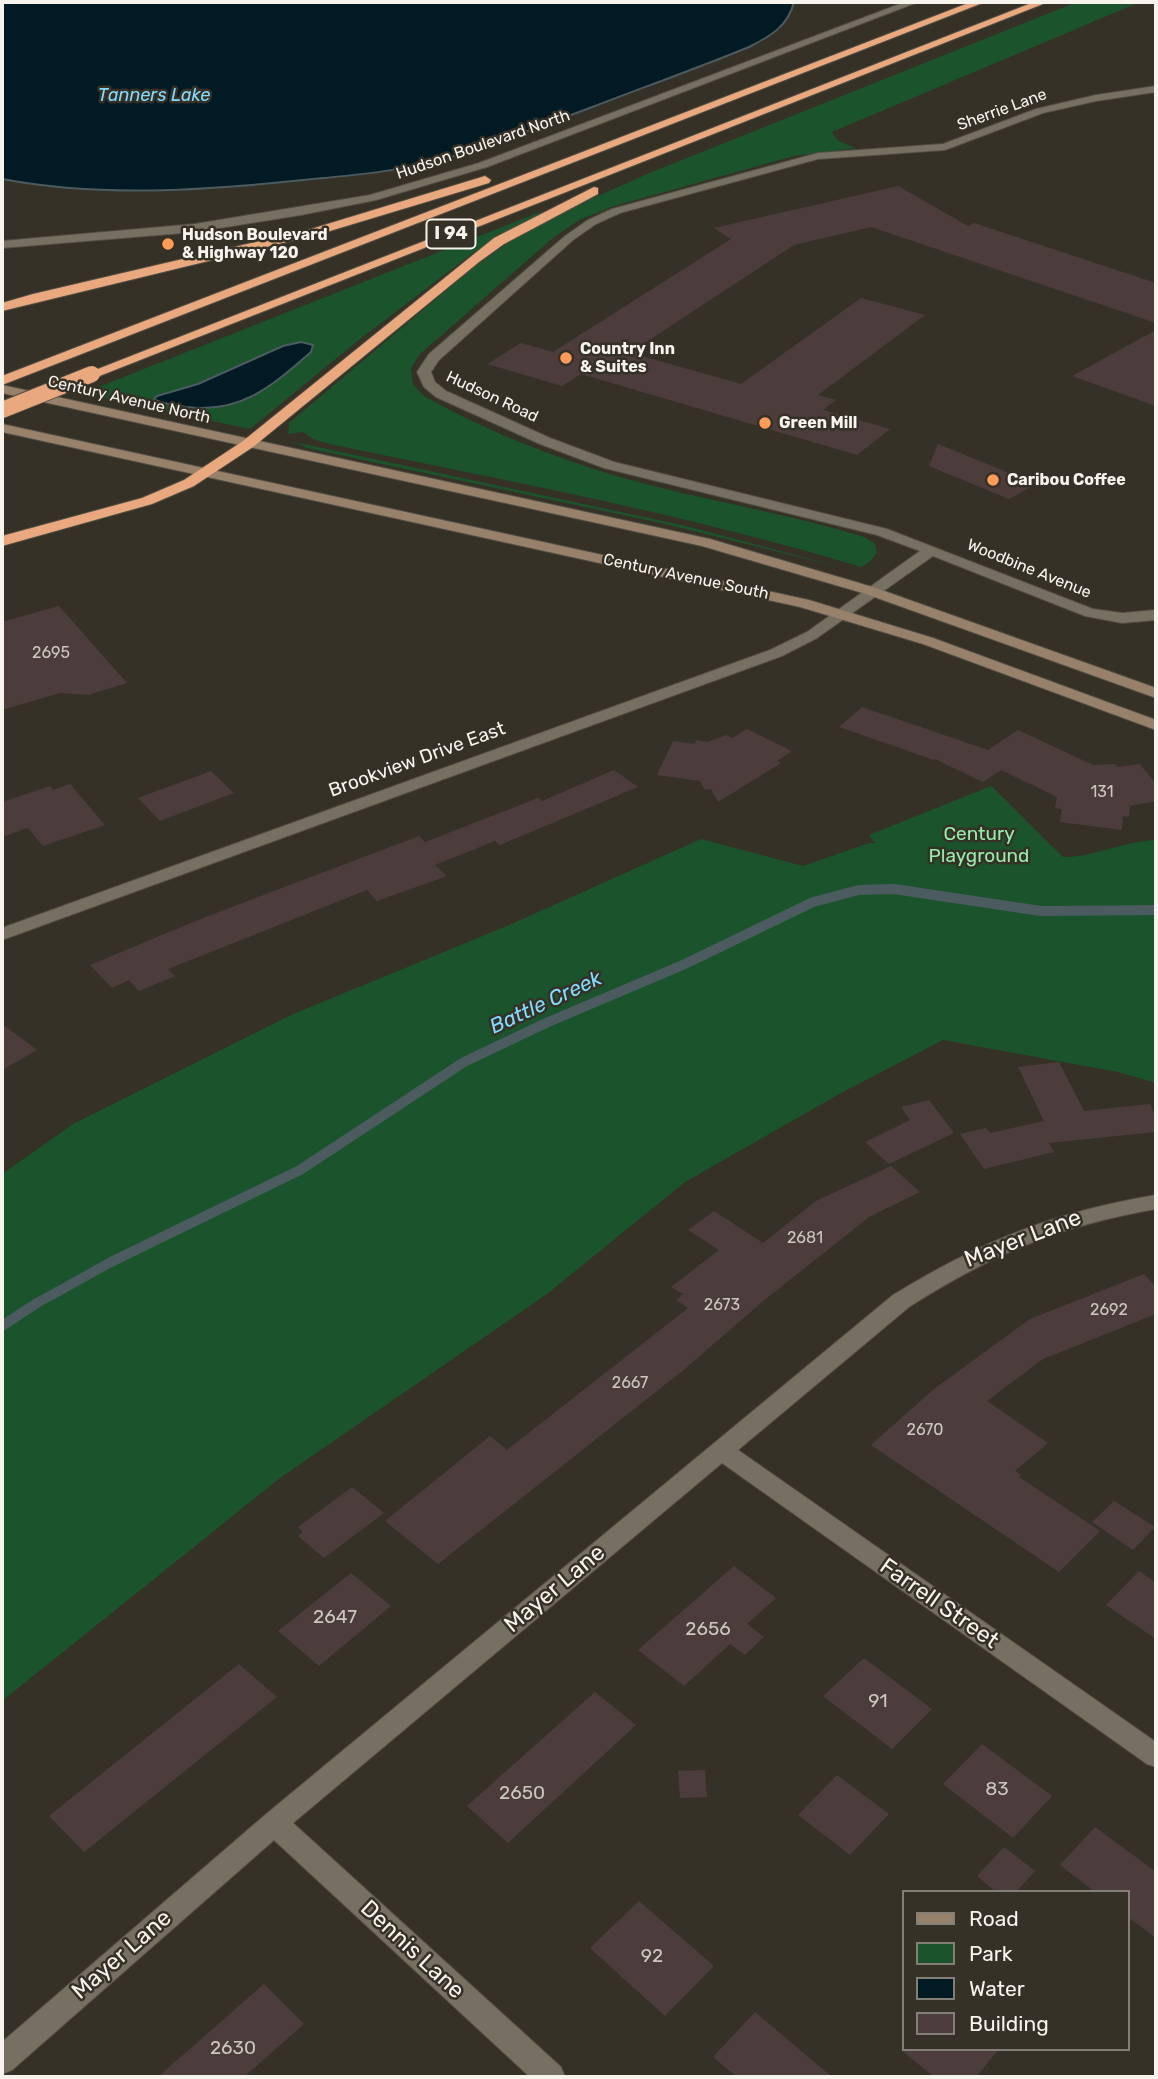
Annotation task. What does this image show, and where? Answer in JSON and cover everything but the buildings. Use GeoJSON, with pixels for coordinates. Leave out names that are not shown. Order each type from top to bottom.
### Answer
{"type":"FeatureCollection","features":[{"type":"Feature","properties":{"kind":"highway","name":"I 94"},"geometry":{"type":"LineString","coordinates":[[2,381],[980,2]]}},
{"type":"Feature","properties":{"kind":"highway","name":"I 94"},"geometry":{"type":"LineString","coordinates":[[2,410],[1043,2]]}},
{"type":"Feature","properties":{"kind":"highway"},"geometry":{"type":"LineString","coordinates":[[2,307],[110,278],[292,238],[361,219],[755,89]]}},
{"type":"Feature","properties":{"kind":"highway"},"geometry":{"type":"LineString","coordinates":[[2,541],[147,501],[204,474],[248,444],[450,277],[499,241],[610,183],[705,144],[810,94]]}},
{"type":"Feature","properties":{"kind":"main road","name":"Century Avenue North"},"geometry":{"type":"LineString","coordinates":[[2,389],[248,444]]}},
{"type":"Feature","properties":{"kind":"main road"},"geometry":{"type":"LineString","coordinates":[[2,428],[204,474]]}},
{"type":"Feature","properties":{"kind":"main road","name":"Century Avenue South"},"geometry":{"type":"LineString","coordinates":[[248,444],[693,539],[871,591],[1156,693]]}},
{"type":"Feature","properties":{"kind":"main road","name":"Century Avenue South"},"geometry":{"type":"LineString","coordinates":[[204,474],[699,579],[841,614],[1011,670],[1156,725]]}},
{"type":"Feature","properties":{"kind":"street","name":"Hudson Boulevard North"},"geometry":{"type":"LineString","coordinates":[[2,245],[194,228],[302,212],[372,198],[483,165],[913,2]]}},
{"type":"Feature","properties":{"kind":"street","name":"Sherrie Lane"},"geometry":{"type":"LineString","coordinates":[[859,152],[908,152],[945,147],[1040,111],[1096,98],[1156,89]]}},
{"type":"Feature","properties":{"kind":"street","name":"Hudson Road"},"geometry":{"type":"LineString","coordinates":[[859,152],[818,156],[616,211],[592,222],[569,238],[434,357],[425,369],[424,376],[432,387],[452,399],[545,441],[609,465],[824,516],[931,550]]}},
{"type":"Feature","properties":{"kind":"street"},"geometry":{"type":"LineString","coordinates":[[841,614],[931,550]]}},
{"type":"Feature","properties":{"kind":"street","name":"Woodbine Avenue"},"geometry":{"type":"LineString","coordinates":[[931,550],[1083,611],[1122,618],[1156,615]]}},
{"type":"Feature","properties":{"kind":"street","name":"Brookview Drive East"},"geometry":{"type":"LineString","coordinates":[[2,933],[776,653],[804,640],[841,614]]}},
{"type":"Feature","properties":{"kind":"street","name":"Mayer Lane"},"geometry":{"type":"LineString","coordinates":[[2,2060],[274,1823],[901,1301],[953,1267],[1002,1243],[1062,1221],[1114,1208],[1156,1202]]}},
{"type":"Feature","properties":{"kind":"street","name":"Farrell Street"},"geometry":{"type":"LineString","coordinates":[[722,1451],[1156,1756]]}},
{"type":"Feature","properties":{"kind":"street","name":"Dennis Lane"},"geometry":{"type":"LineString","coordinates":[[274,1823],[551,2077]]}},
{"type":"Feature","properties":{"kind":"green space"},"geometry":{"type":"Polygon","coordinates":[[[1077,2],[1140,2],[832,132],[838,141],[856,148],[794,156],[614,206],[579,220],[554,237],[420,354],[411,368],[413,384],[424,396],[478,424],[538,449],[628,479],[864,537],[874,543],[877,552],[870,562],[861,567],[663,515],[330,444],[313,439],[303,432],[288,434],[289,423],[475,266],[508,243],[564,211],[652,172],[1077,2]]]}},
{"type":"Feature","properties":{"kind":"green space"},"geometry":{"type":"Polygon","coordinates":[[[543,213],[473,253],[360,339],[250,429],[104,398],[96,388],[543,213]]]}},
{"type":"Feature","properties":{"kind":"green space"},"geometry":{"type":"Polygon","coordinates":[[[294,442],[686,526],[844,568],[661,523],[307,448],[294,442]]]}},
{"type":"Feature","properties":{"kind":"green space","name":"Century Playground"},"geometry":{"type":"Polygon","coordinates":[[[991,786],[1063,857],[1156,840],[1156,1083],[1118,1072],[943,1040],[843,1092],[685,1182],[547,1294],[280,1478],[2,1701],[2,1174],[73,1124],[291,1015],[507,926],[701,839],[803,866],[875,843],[869,835],[991,786]]]}},
{"type":"Feature","properties":{"kind":"water","name":"Tanners Lake"},"geometry":{"type":"Polygon","coordinates":[[[2,2],[794,2],[788,18],[778,29],[749,47],[538,127],[440,160],[348,176],[147,191],[74,188],[2,179],[2,2]]]}},
{"type":"Feature","properties":{"kind":"water"},"geometry":{"type":"Polygon","coordinates":[[[301,342],[313,345],[311,352],[269,386],[239,402],[206,408],[173,405],[154,399],[198,384],[283,346],[301,342]]]}},
{"type":"Feature","properties":{"kind":"waterway","name":"Battle Creek"},"geometry":{"type":"LineString","coordinates":[[2,1326],[37,1303],[111,1262],[300,1170],[464,1062],[546,1023],[685,964],[813,902],[859,890],[894,889],[1041,911],[1156,910]]}},
{"type":"Feature","properties":{"kind":"place","name":"Hudson Boulevard & Highway 120"},"geometry":{"type":"Point","coordinates":[168,244]}},
{"type":"Feature","properties":{"kind":"place","name":"Country Inn & Suites"},"geometry":{"type":"Point","coordinates":[566,358]}},
{"type":"Feature","properties":{"kind":"place","name":"Green Mill"},"geometry":{"type":"Point","coordinates":[765,423]}},
{"type":"Feature","properties":{"kind":"place","name":"Caribou Coffee"},"geometry":{"type":"Point","coordinates":[993,480]}}]}
